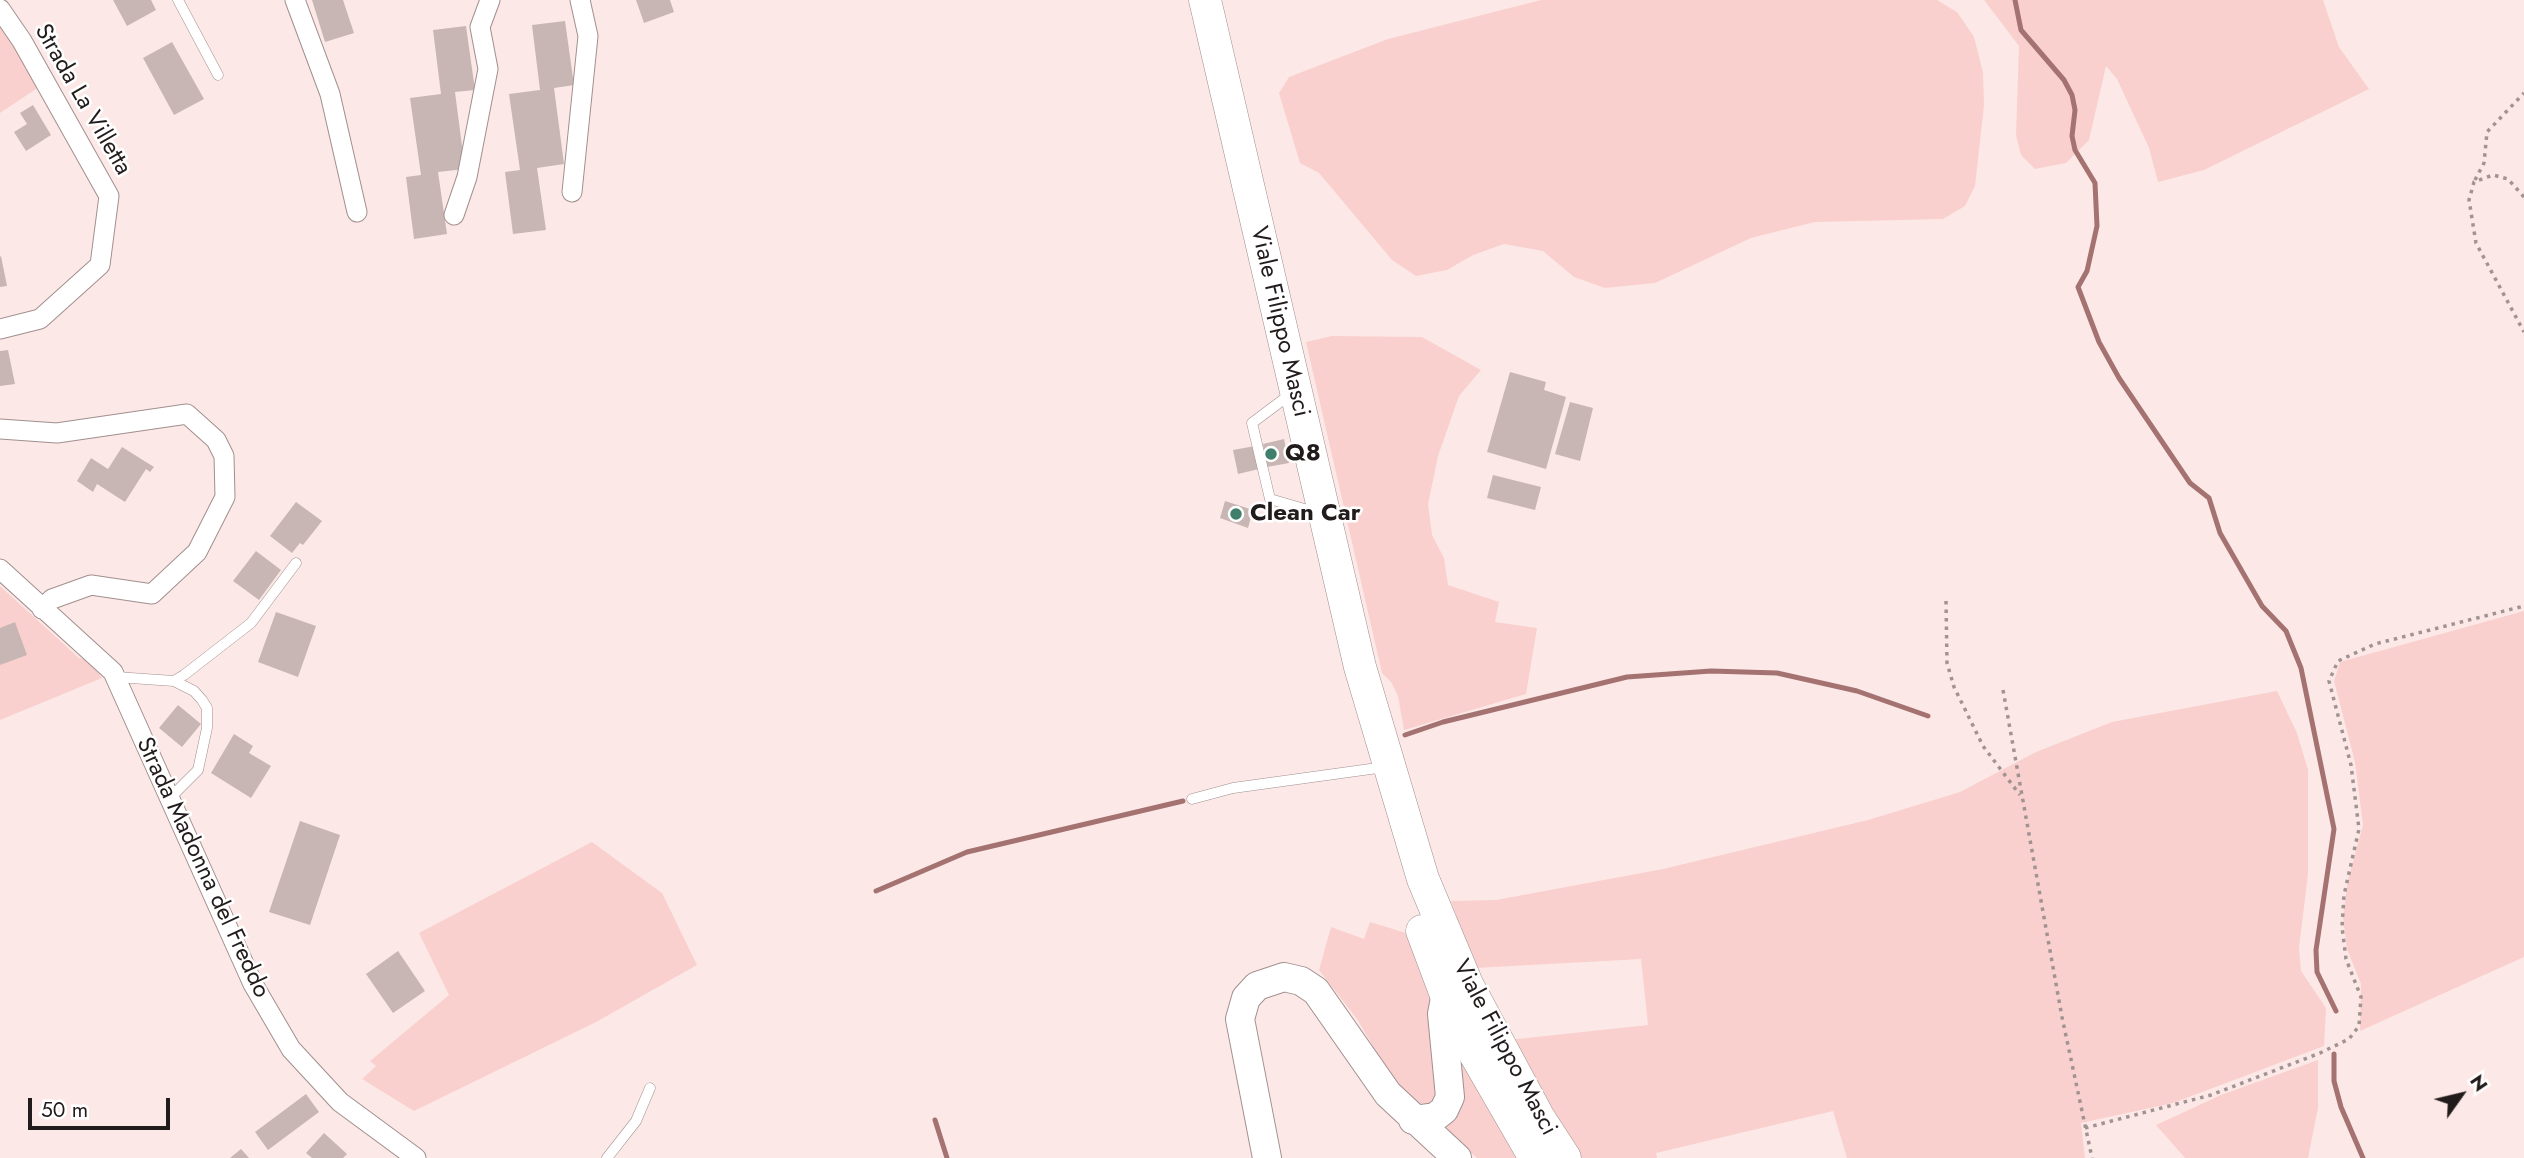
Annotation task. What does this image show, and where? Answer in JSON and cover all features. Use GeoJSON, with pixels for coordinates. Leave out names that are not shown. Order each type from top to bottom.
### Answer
{"type":"FeatureCollection","features":[{"type":"Feature","properties":{"kind":"main road","name":"Viale Filippo Masci"},"geometry":{"type":"LineString","coordinates":[[1205,0],[1386,767],[1445,936],[1539,1118],[1565,1158]]}},
{"type":"Feature","properties":{"kind":"main road","name":"Viale Filippo Masci"},"geometry":{"type":"LineString","coordinates":[[1386,767],[1388,818],[1405,884],[1446,995],[1497,1095],[1535,1158]]}},
{"type":"Feature","properties":{"kind":"main road","name":"Viale Filippo Masci"},"geometry":{"type":"LineString","coordinates":[[1445,936],[1450,964],[1446,995]]}},
{"type":"Feature","properties":{"kind":"main road"},"geometry":{"type":"LineString","coordinates":[[1267,1158],[1240,1019],[1251,992],[1274,978],[1292,978],[1315,991],[1388,1094],[1457,1158]]}},
{"type":"Feature","properties":{"kind":"main road"},"geometry":{"type":"LineString","coordinates":[[1413,1120],[1435,1117],[1450,1097],[1442,1014],[1446,995]]}},
{"type":"Feature","properties":{"kind":"street"},"geometry":{"type":"LineString","coordinates":[[295,0],[330,94],[357,212]]}},
{"type":"Feature","properties":{"kind":"street"},"geometry":{"type":"LineString","coordinates":[[454,215],[467,177],[488,69],[480,27],[490,0]]}},
{"type":"Feature","properties":{"kind":"street"},"geometry":{"type":"LineString","coordinates":[[572,192],[588,36],[580,0]]}},
{"type":"Feature","properties":{"kind":"street","name":"Strada La Villetta"},"geometry":{"type":"LineString","coordinates":[[0,9],[22,41],[109,196],[100,265],[40,319],[0,329]]}},
{"type":"Feature","properties":{"kind":"street"},"geometry":{"type":"LineString","coordinates":[[0,429],[57,433],[187,414],[216,440],[224,456],[225,496],[197,552],[152,594],[90,584],[52,599],[42,609]]}},
{"type":"Feature","properties":{"kind":"street","name":"Strada Madonna del Freddo"},"geometry":{"type":"LineString","coordinates":[[0,569],[116,677],[253,985],[291,1049],[340,1102],[416,1158]]}},
{"type":"Feature","properties":{"kind":"lane"},"geometry":{"type":"LineString","coordinates":[[178,0],[218,75]]}},
{"type":"Feature","properties":{"kind":"lane"},"geometry":{"type":"LineString","coordinates":[[1295,390],[1252,423],[1270,499],[1325,514]]}},
{"type":"Feature","properties":{"kind":"lane"},"geometry":{"type":"LineString","coordinates":[[174,681],[214,654],[251,623],[296,563]]}},
{"type":"Feature","properties":{"kind":"lane"},"geometry":{"type":"LineString","coordinates":[[116,677],[174,681],[194,691],[207,708],[207,728],[198,770],[170,798]]}},
{"type":"Feature","properties":{"kind":"lane"},"geometry":{"type":"LineString","coordinates":[[1192,799],[1233,789],[1386,767]]}},
{"type":"Feature","properties":{"kind":"lane"},"geometry":{"type":"LineString","coordinates":[[607,1158],[636,1121],[650,1088]]}},
{"type":"Feature","properties":{"kind":"path"},"geometry":{"type":"LineString","coordinates":[[2524,93],[2487,132],[2484,163],[2474,182],[2469,200],[2476,243],[2524,332]]}},
{"type":"Feature","properties":{"kind":"path"},"geometry":{"type":"LineString","coordinates":[[2474,182],[2485,177],[2508,179],[2524,197]]}},
{"type":"Feature","properties":{"kind":"path"},"geometry":{"type":"LineString","coordinates":[[1946,601],[1947,663],[1954,687],[1983,746],[2022,797]]}},
{"type":"Feature","properties":{"kind":"path"},"geometry":{"type":"LineString","coordinates":[[2085,1128],[2211,1095],[2349,1039],[2359,1026],[2361,997],[2346,959],[2342,927],[2344,895],[2359,829],[2351,765],[2329,681],[2337,661],[2375,644],[2524,606]]}},
{"type":"Feature","properties":{"kind":"path"},"geometry":{"type":"LineString","coordinates":[[2003,690],[2092,1158]]}},
{"type":"Feature","properties":{"kind":"shaded area"},"geometry":{"type":"Polygon","coordinates":[[[1541,0],[1937,0],[1957,12],[1974,37],[1983,73],[1984,105],[1975,186],[1965,206],[1943,219],[1815,222],[1751,238],[1655,283],[1605,288],[1574,277],[1543,251],[1504,244],[1473,255],[1447,270],[1416,276],[1392,260],[1319,173],[1300,163],[1279,93],[1289,77],[1388,39],[1541,0]]]}},
{"type":"Feature","properties":{"kind":"shaded area"},"geometry":{"type":"Polygon","coordinates":[[[1984,0],[2323,0],[2339,47],[2369,89],[2204,170],[2158,182],[2149,148],[2117,79],[2106,66],[2089,140],[2066,163],[2035,169],[2021,155],[2016,135],[2019,46],[1984,0]]]}},
{"type":"Feature","properties":{"kind":"shaded area"},"geometry":{"type":"Polygon","coordinates":[[[0,20],[39,87],[0,113],[0,20]]]}},
{"type":"Feature","properties":{"kind":"shaded area"},"geometry":{"type":"Polygon","coordinates":[[[1332,336],[1422,337],[1481,370],[1459,396],[1438,456],[1428,504],[1432,535],[1444,558],[1448,585],[1499,602],[1495,622],[1537,628],[1526,694],[1404,730],[1398,696],[1391,682],[1382,673],[1306,342],[1332,336]]]}},
{"type":"Feature","properties":{"kind":"shaded area"},"geometry":{"type":"Polygon","coordinates":[[[0,586],[79,658],[88,659],[102,678],[0,720],[0,586]]]}},
{"type":"Feature","properties":{"kind":"shaded area"},"geometry":{"type":"Polygon","coordinates":[[[2524,611],[2524,957],[2360,1031],[2361,984],[2347,949],[2343,917],[2348,880],[2363,825],[2355,762],[2334,681],[2340,662],[2524,611]]]}},
{"type":"Feature","properties":{"kind":"shaded area"},"geometry":{"type":"Polygon","coordinates":[[[2277,691],[2297,733],[2308,770],[2308,874],[2299,947],[2301,971],[2326,1008],[2324,1046],[2173,1103],[2081,1123],[2085,1158],[1847,1158],[1833,1111],[1656,1153],[1657,1158],[1577,1158],[1508,1040],[1648,1025],[1641,959],[1475,968],[1451,901],[1496,900],[1663,869],[1868,820],[1960,792],[2036,752],[2112,722],[2277,691]]]}},
{"type":"Feature","properties":{"kind":"shaded area"},"geometry":{"type":"Polygon","coordinates":[[[592,842],[662,893],[697,965],[596,1022],[414,1111],[362,1079],[376,1066],[370,1061],[449,995],[419,933],[592,842]]]}},
{"type":"Feature","properties":{"kind":"shaded area"},"geometry":{"type":"Polygon","coordinates":[[[1370,922],[1406,933],[1424,979],[1437,1024],[1442,1096],[1430,1104],[1415,1103],[1387,1070],[1357,1019],[1319,970],[1331,927],[1364,939],[1370,922]]]}},
{"type":"Feature","properties":{"kind":"shaded area"},"geometry":{"type":"Polygon","coordinates":[[[1458,1052],[1524,1158],[1477,1158],[1437,1122],[1458,1052]]]}},
{"type":"Feature","properties":{"kind":"shaded area"},"geometry":{"type":"Polygon","coordinates":[[[2318,1060],[2318,1108],[2308,1158],[2185,1158],[2156,1125],[2221,1095],[2318,1060]]]}},
{"type":"Feature","properties":{"kind":"building"},"geometry":{"type":"Polygon","coordinates":[[[113,0],[151,0],[156,10],[127,26],[113,0]]]}},
{"type":"Feature","properties":{"kind":"building"},"geometry":{"type":"Polygon","coordinates":[[[312,0],[343,0],[354,33],[325,42],[312,0]]]}},
{"type":"Feature","properties":{"kind":"building"},"geometry":{"type":"Polygon","coordinates":[[[636,0],[670,0],[674,12],[644,23],[636,0]]]}},
{"type":"Feature","properties":{"kind":"building"},"geometry":{"type":"Polygon","coordinates":[[[565,21],[574,85],[554,88],[564,164],[537,168],[546,230],[513,234],[505,172],[520,170],[509,94],[540,90],[532,25],[565,21]]]}},
{"type":"Feature","properties":{"kind":"building"},"geometry":{"type":"Polygon","coordinates":[[[466,26],[475,90],[455,92],[465,169],[438,172],[447,234],[414,239],[406,177],[421,175],[410,98],[441,94],[433,30],[466,26]]]}},
{"type":"Feature","properties":{"kind":"building"},"geometry":{"type":"Polygon","coordinates":[[[172,42],[204,99],[174,115],[143,58],[172,42]]]}},
{"type":"Feature","properties":{"kind":"building"},"geometry":{"type":"Polygon","coordinates":[[[33,105],[51,135],[26,151],[14,132],[27,124],[20,113],[33,105]]]}},
{"type":"Feature","properties":{"kind":"building"},"geometry":{"type":"Polygon","coordinates":[[[0,257],[7,286],[0,287],[0,257]]]}},
{"type":"Feature","properties":{"kind":"building"},"geometry":{"type":"Polygon","coordinates":[[[8,350],[15,384],[0,386],[0,351],[8,350]]]}},
{"type":"Feature","properties":{"kind":"building"},"geometry":{"type":"Polygon","coordinates":[[[1510,372],[1546,382],[1544,390],[1566,397],[1546,469],[1487,452],[1510,372]]]}},
{"type":"Feature","properties":{"kind":"building"},"geometry":{"type":"Polygon","coordinates":[[[1570,402],[1593,408],[1580,461],[1555,454],[1570,402]]]}},
{"type":"Feature","properties":{"kind":"building"},"geometry":{"type":"Polygon","coordinates":[[[1284,439],[1289,463],[1267,467],[1263,444],[1284,439]]]}},
{"type":"Feature","properties":{"kind":"building"},"geometry":{"type":"Polygon","coordinates":[[[1255,446],[1259,469],[1238,474],[1233,450],[1255,446]]]}},
{"type":"Feature","properties":{"kind":"building"},"geometry":{"type":"Polygon","coordinates":[[[122,447],[154,467],[150,472],[146,469],[125,502],[97,484],[93,492],[77,481],[91,458],[108,469],[122,447]]]}},
{"type":"Feature","properties":{"kind":"building"},"geometry":{"type":"Polygon","coordinates":[[[1493,475],[1541,487],[1535,510],[1487,498],[1493,475]]]}},
{"type":"Feature","properties":{"kind":"building","name":"Clean Car"},"geometry":{"type":"Polygon","coordinates":[[[1225,501],[1253,510],[1248,528],[1220,518],[1225,501]]]}},
{"type":"Feature","properties":{"kind":"building"},"geometry":{"type":"Polygon","coordinates":[[[296,502],[322,521],[303,545],[300,543],[292,553],[270,536],[296,502]]]}},
{"type":"Feature","properties":{"kind":"building"},"geometry":{"type":"Polygon","coordinates":[[[256,551],[281,570],[259,600],[233,581],[256,551]]]}},
{"type":"Feature","properties":{"kind":"building"},"geometry":{"type":"Polygon","coordinates":[[[276,612],[316,626],[298,677],[258,662],[276,612]]]}},
{"type":"Feature","properties":{"kind":"building"},"geometry":{"type":"Polygon","coordinates":[[[15,622],[27,655],[0,665],[0,628],[15,622]]]}},
{"type":"Feature","properties":{"kind":"building"},"geometry":{"type":"Polygon","coordinates":[[[178,705],[201,724],[182,747],[159,728],[178,705]]]}},
{"type":"Feature","properties":{"kind":"building"},"geometry":{"type":"Polygon","coordinates":[[[234,734],[253,746],[249,753],[271,766],[251,798],[211,773],[234,734]]]}},
{"type":"Feature","properties":{"kind":"building"},"geometry":{"type":"Polygon","coordinates":[[[300,821],[340,835],[310,925],[269,912],[300,821]]]}},
{"type":"Feature","properties":{"kind":"building"},"geometry":{"type":"Polygon","coordinates":[[[398,951],[425,991],[393,1013],[366,974],[398,951]]]}},
{"type":"Feature","properties":{"kind":"building"},"geometry":{"type":"Polygon","coordinates":[[[306,1094],[319,1112],[268,1150],[255,1132],[306,1094]]]}},
{"type":"Feature","properties":{"kind":"building"},"geometry":{"type":"Polygon","coordinates":[[[324,1133],[347,1154],[343,1158],[312,1158],[306,1153],[324,1133]]]}},
{"type":"Feature","properties":{"kind":"building"},"geometry":{"type":"Polygon","coordinates":[[[241,1149],[249,1158],[230,1158],[241,1149]]]}},
{"type":"Feature","properties":{"kind":"waterway"},"geometry":{"type":"LineString","coordinates":[[2015,0],[2021,30],[2064,80],[2072,95],[2075,110],[2072,136],[2075,150],[2095,183],[2097,226],[2087,271],[2078,287],[2099,342],[2119,378],[2190,483],[2209,498],[2220,533],[2262,606],[2286,631],[2301,668],[2334,829],[2316,950],[2317,972],[2336,1011]]}},
{"type":"Feature","properties":{"kind":"waterway"},"geometry":{"type":"LineString","coordinates":[[1405,735],[1443,722],[1627,677],[1711,671],[1777,673],[1857,691],[1928,716]]}},
{"type":"Feature","properties":{"kind":"waterway"},"geometry":{"type":"LineString","coordinates":[[876,891],[967,852],[1183,801]]}},
{"type":"Feature","properties":{"kind":"waterway"},"geometry":{"type":"LineString","coordinates":[[2334,1054],[2334,1081],[2341,1107],[2363,1158]]}},
{"type":"Feature","properties":{"kind":"waterway"},"geometry":{"type":"LineString","coordinates":[[935,1120],[947,1158]]}},
{"type":"Feature","properties":{"kind":"place","name":"Q8"},"geometry":{"type":"Point","coordinates":[1271,454]}},
{"type":"Feature","properties":{"kind":"place","name":"Clean Car"},"geometry":{"type":"Point","coordinates":[1236,514]}}]}
